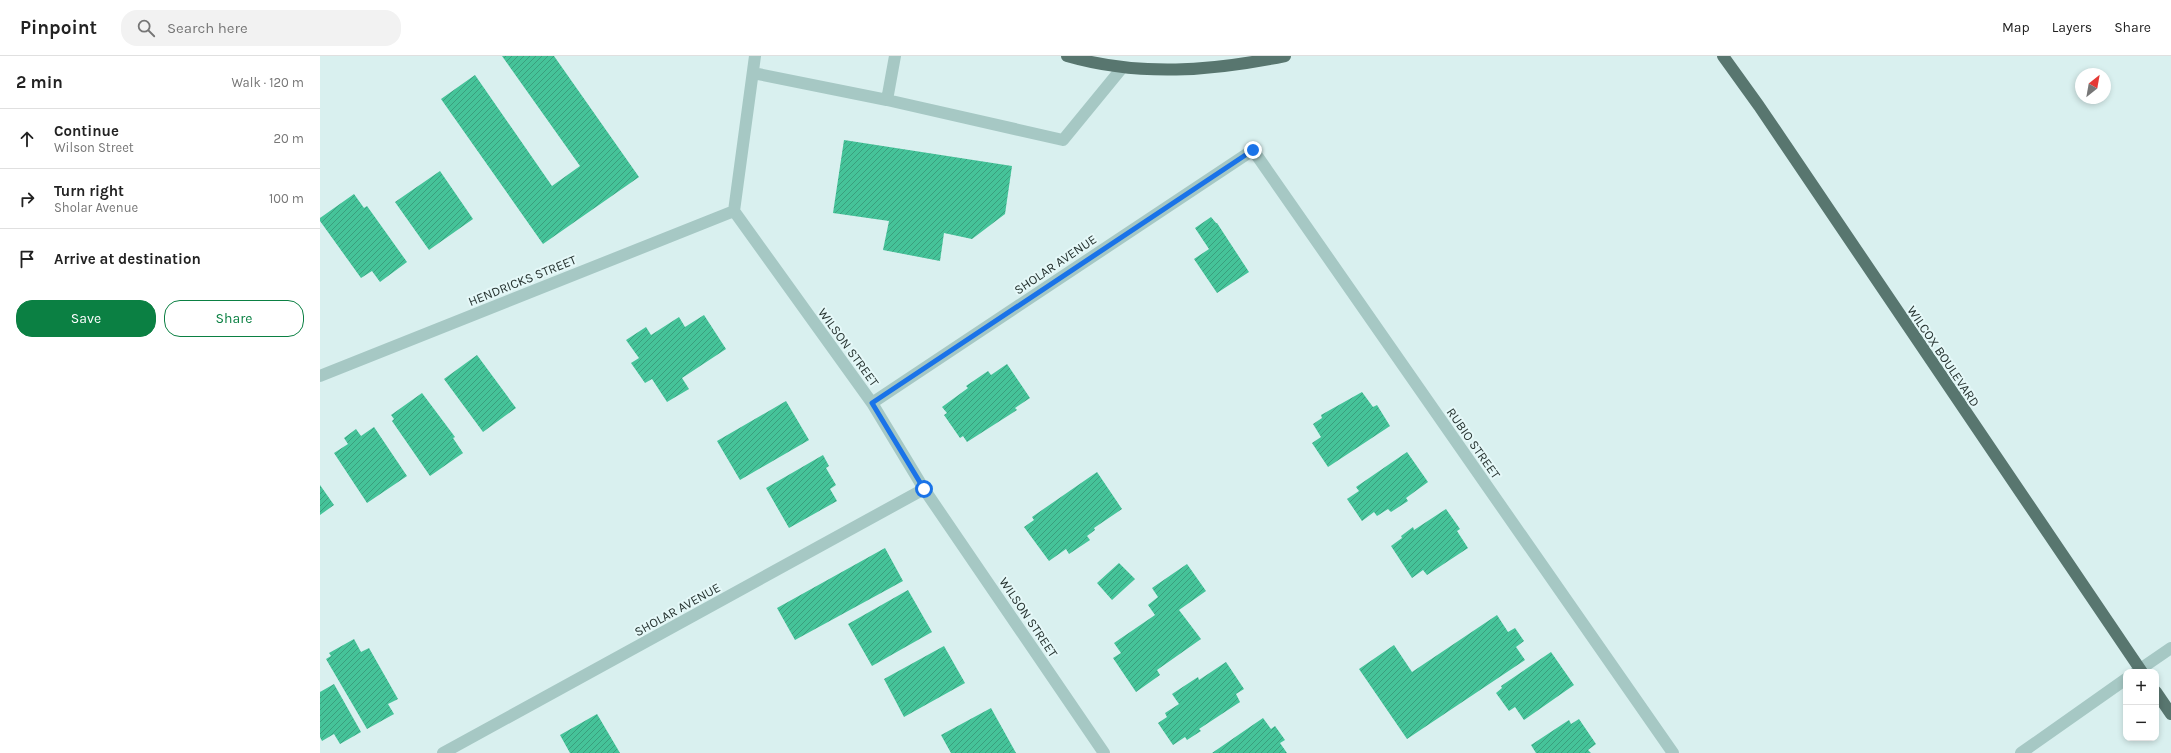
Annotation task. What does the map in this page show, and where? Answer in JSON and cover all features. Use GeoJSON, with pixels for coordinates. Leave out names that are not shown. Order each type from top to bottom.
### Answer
{"type":"FeatureCollection","features":[{"type":"Feature","properties":{"kind":"main road"},"geometry":{"type":"LineString","coordinates":[[1067,56],[1122,68],[1184,70],[1252,62],[1285,56]]}},
{"type":"Feature","properties":{"kind":"main road","name":"WILCOX BOULEVARD"},"geometry":{"type":"LineString","coordinates":[[1723,56],[1768,119],[2138,669]]}},
{"type":"Feature","properties":{"kind":"main road"},"geometry":{"type":"LineString","coordinates":[[2159,696],[2171,714]]}},
{"type":"Feature","properties":{"kind":"street"},"geometry":{"type":"LineString","coordinates":[[734,211],[755,56]]}},
{"type":"Feature","properties":{"kind":"street"},"geometry":{"type":"LineString","coordinates":[[887,100],[895,56]]}},
{"type":"Feature","properties":{"kind":"street"},"geometry":{"type":"LineString","coordinates":[[753,72],[887,100],[1063,140],[1122,68]]}},
{"type":"Feature","properties":{"kind":"street","name":"SHOLAR AVENUE"},"geometry":{"type":"LineString","coordinates":[[872,403],[1253,150]]}},
{"type":"Feature","properties":{"kind":"street","name":"RUBIO STREET"},"geometry":{"type":"LineString","coordinates":[[1253,150],[1673,753]]}},
{"type":"Feature","properties":{"kind":"street","name":"HENDRICKS STREET"},"geometry":{"type":"LineString","coordinates":[[320,376],[734,211]]}},
{"type":"Feature","properties":{"kind":"street","name":"WILSON STREET"},"geometry":{"type":"LineString","coordinates":[[734,211],[872,403],[924,489],[1104,753]]}},
{"type":"Feature","properties":{"kind":"street","name":"SHOLAR AVENUE"},"geometry":{"type":"LineString","coordinates":[[443,753],[924,489]]}},
{"type":"Feature","properties":{"kind":"street"},"geometry":{"type":"LineString","coordinates":[[2142,669],[2171,648]]}},
{"type":"Feature","properties":{"kind":"street"},"geometry":{"type":"LineString","coordinates":[[2021,753],[2123,681]]}},
{"type":"Feature","properties":{"kind":"building"},"geometry":{"type":"Polygon","coordinates":[[[502,56],[554,56],[639,177],[543,244],[441,99],[475,75],[552,186],[580,166],[502,56]]]}},
{"type":"Feature","properties":{"kind":"building"},"geometry":{"type":"Polygon","coordinates":[[[844,140],[1012,166],[1005,214],[972,239],[944,233],[940,261],[883,250],[889,221],[833,213],[844,140]]]}},
{"type":"Feature","properties":{"kind":"building"},"geometry":{"type":"Polygon","coordinates":[[[440,171],[473,219],[429,250],[395,202],[440,171]]]}},
{"type":"Feature","properties":{"kind":"building"},"geometry":{"type":"Polygon","coordinates":[[[354,194],[364,208],[367,206],[407,262],[380,282],[372,271],[361,278],[320,221],[320,218],[354,194]]]}},
{"type":"Feature","properties":{"kind":"building"},"geometry":{"type":"Polygon","coordinates":[[[1211,217],[1217,223],[1249,272],[1217,293],[1194,259],[1209,249],[1195,228],[1211,217]]]}},
{"type":"Feature","properties":{"kind":"building"},"geometry":{"type":"Polygon","coordinates":[[[704,315],[726,349],[682,378],[689,389],[667,402],[652,379],[645,383],[631,363],[639,358],[626,340],[646,327],[651,335],[679,317],[685,327],[704,315]]]}},
{"type":"Feature","properties":{"kind":"building"},"geometry":{"type":"Polygon","coordinates":[[[477,355],[516,408],[483,432],[444,379],[477,355]]]}},
{"type":"Feature","properties":{"kind":"building"},"geometry":{"type":"Polygon","coordinates":[[[1007,364],[1030,398],[1015,408],[1017,410],[967,442],[963,436],[960,438],[944,415],[947,413],[942,407],[968,388],[966,386],[988,371],[991,375],[1007,364]]]}},
{"type":"Feature","properties":{"kind":"building"},"geometry":{"type":"Polygon","coordinates":[[[1362,392],[1373,407],[1377,405],[1390,426],[1328,467],[1312,443],[1321,437],[1313,424],[1322,418],[1321,415],[1362,392]]]}},
{"type":"Feature","properties":{"kind":"building"},"geometry":{"type":"Polygon","coordinates":[[[422,393],[455,437],[453,438],[463,453],[430,476],[392,421],[394,419],[391,415],[422,393]]]}},
{"type":"Feature","properties":{"kind":"building"},"geometry":{"type":"Polygon","coordinates":[[[786,401],[809,440],[740,480],[717,441],[786,401]]]}},
{"type":"Feature","properties":{"kind":"building"},"geometry":{"type":"Polygon","coordinates":[[[374,427],[407,476],[367,503],[334,453],[348,444],[344,438],[356,429],[361,436],[374,427]]]}},
{"type":"Feature","properties":{"kind":"building"},"geometry":{"type":"Polygon","coordinates":[[[1407,452],[1428,482],[1406,498],[1408,501],[1391,512],[1388,509],[1377,516],[1374,512],[1362,521],[1347,499],[1359,491],[1356,487],[1407,452]]]}},
{"type":"Feature","properties":{"kind":"building"},"geometry":{"type":"Polygon","coordinates":[[[823,455],[829,466],[826,468],[836,485],[830,489],[837,501],[789,528],[766,488],[823,455]]]}},
{"type":"Feature","properties":{"kind":"building"},"geometry":{"type":"Polygon","coordinates":[[[1097,472],[1122,509],[1094,528],[1095,530],[1087,536],[1090,540],[1069,554],[1066,549],[1049,561],[1024,527],[1034,520],[1032,517],[1097,472]]]}},
{"type":"Feature","properties":{"kind":"building"},"geometry":{"type":"Polygon","coordinates":[[[320,485],[334,505],[320,515],[320,485]]]}},
{"type":"Feature","properties":{"kind":"building"},"geometry":{"type":"Polygon","coordinates":[[[1446,509],[1460,529],[1457,531],[1468,548],[1427,575],[1423,570],[1412,578],[1391,546],[1413,527],[1414,530],[1446,509]]]}},
{"type":"Feature","properties":{"kind":"building"},"geometry":{"type":"Polygon","coordinates":[[[885,548],[903,581],[795,640],[777,608],[885,548]]]}},
{"type":"Feature","properties":{"kind":"building"},"geometry":{"type":"Polygon","coordinates":[[[1119,563],[1135,579],[1112,600],[1097,583],[1119,563]]]}},
{"type":"Feature","properties":{"kind":"building"},"geometry":{"type":"Polygon","coordinates":[[[1187,564],[1206,591],[1179,610],[1201,639],[1157,670],[1160,675],[1136,692],[1113,658],[1121,653],[1114,643],[1155,615],[1148,605],[1158,597],[1152,588],[1187,564]]]}},
{"type":"Feature","properties":{"kind":"building"},"geometry":{"type":"Polygon","coordinates":[[[908,590],[932,632],[872,666],[848,624],[908,590]]]}},
{"type":"Feature","properties":{"kind":"building"},"geometry":{"type":"Polygon","coordinates":[[[1497,615],[1508,632],[1515,628],[1524,641],[1516,647],[1525,660],[1407,739],[1359,669],[1394,645],[1412,672],[1497,615]]]}},
{"type":"Feature","properties":{"kind":"building"},"geometry":{"type":"Polygon","coordinates":[[[354,639],[361,652],[369,648],[398,699],[388,704],[394,714],[367,729],[326,659],[331,656],[329,653],[354,639]]]}},
{"type":"Feature","properties":{"kind":"building"},"geometry":{"type":"Polygon","coordinates":[[[944,646],[965,683],[904,717],[884,679],[944,646]]]}},
{"type":"Feature","properties":{"kind":"building"},"geometry":{"type":"Polygon","coordinates":[[[1551,652],[1574,685],[1524,720],[1515,707],[1509,711],[1496,693],[1502,688],[1501,686],[1551,652]]]}},
{"type":"Feature","properties":{"kind":"building"},"geometry":{"type":"Polygon","coordinates":[[[1226,662],[1244,689],[1236,694],[1240,702],[1199,729],[1201,731],[1187,740],[1185,737],[1173,745],[1158,723],[1167,717],[1165,713],[1179,704],[1172,694],[1198,677],[1199,680],[1226,662]]]}},
{"type":"Feature","properties":{"kind":"building"},"geometry":{"type":"Polygon","coordinates":[[[334,684],[361,732],[340,744],[334,734],[322,741],[320,737],[320,692],[334,684]]]}},
{"type":"Feature","properties":{"kind":"building"},"geometry":{"type":"Polygon","coordinates":[[[991,708],[1016,753],[951,753],[941,735],[991,708]]]}},
{"type":"Feature","properties":{"kind":"building"},"geometry":{"type":"Polygon","coordinates":[[[597,714],[620,753],[570,753],[560,735],[597,714]]]}},
{"type":"Feature","properties":{"kind":"building"},"geometry":{"type":"Polygon","coordinates":[[[1263,718],[1271,729],[1275,726],[1285,740],[1280,743],[1287,753],[1212,753],[1263,718]]]}},
{"type":"Feature","properties":{"kind":"building"},"geometry":{"type":"Polygon","coordinates":[[[1579,719],[1596,744],[1588,750],[1591,753],[1536,753],[1531,745],[1569,720],[1571,724],[1579,719]]]}},
{"type":"Feature","properties":{"kind":"route"},"geometry":{"type":"LineString","coordinates":[[924,489],[872,403],[1253,150]]}}]}
